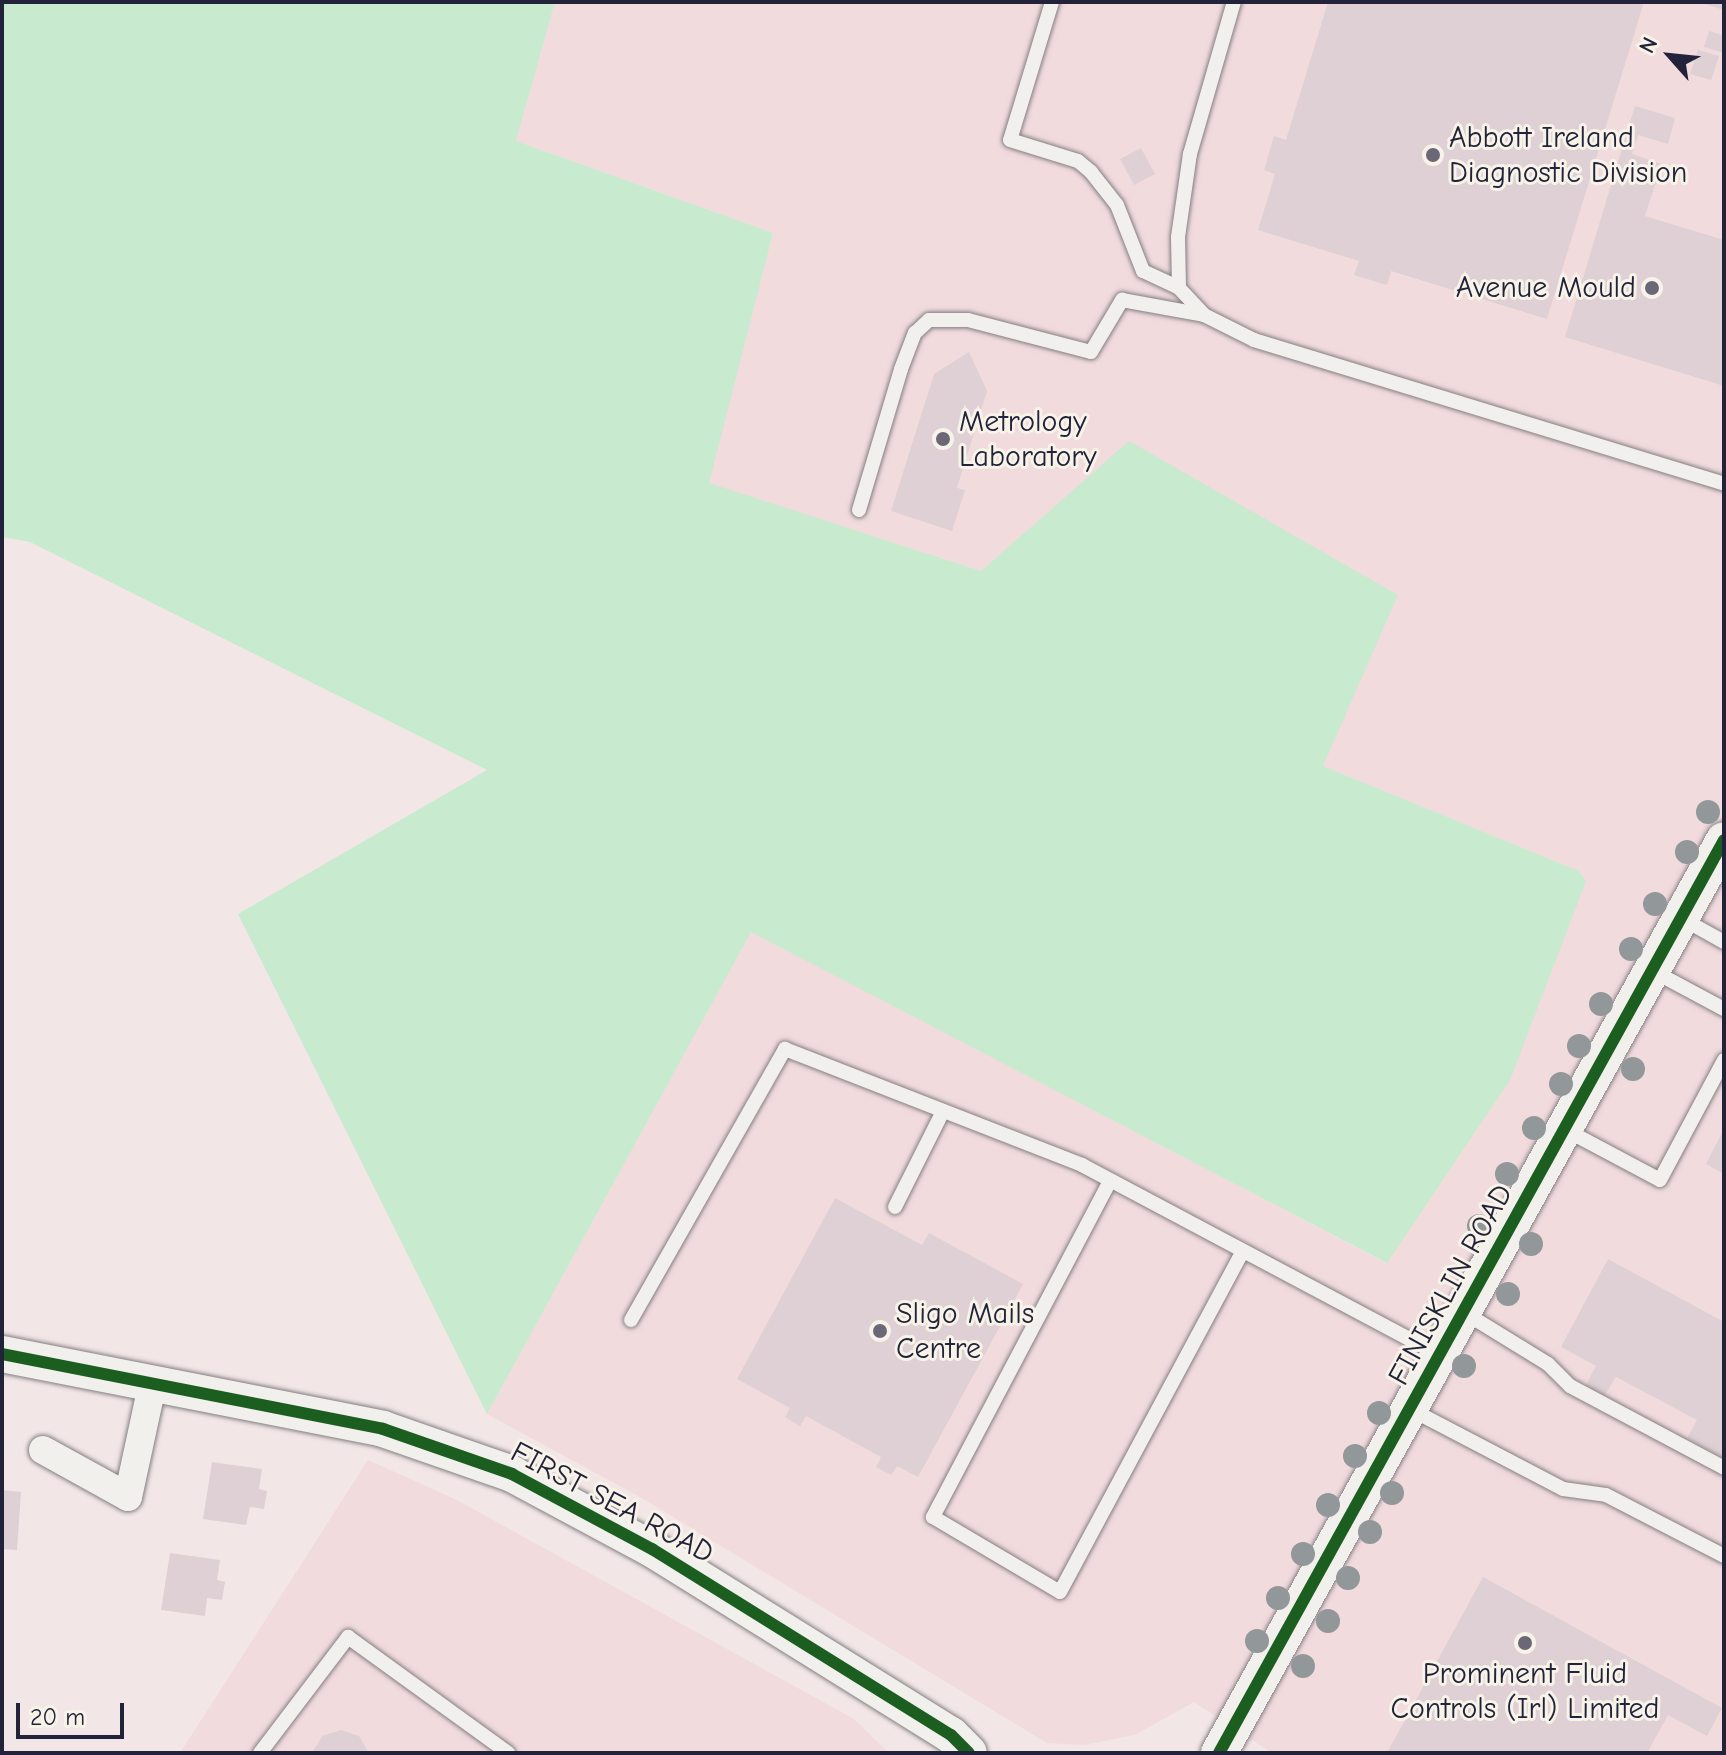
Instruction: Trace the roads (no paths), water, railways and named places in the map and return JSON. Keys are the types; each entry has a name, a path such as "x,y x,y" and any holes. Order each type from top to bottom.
{"street":[{"name":"FINISKLIN ROAD","path":"1219,1753 1442,1356 1724,840"},
{"name":"FIRST SEA ROAD","path":"2,1354 152,1386 383,1429 512,1474 652,1549 951,1735 969,1753"},
{"path":"43,1450 128,1497 152,1386"}],"lane":[{"path":"1052,2 1010,140 1085,167 1117,205 1143,271 1179,288 1204,315"},
{"path":"1179,288 1178,237 1190,154 1234,2"},
{"path":"859,510 901,369 915,333 929,320 968,320 1091,352 1122,300 1204,315 1254,340 1724,484"},
{"path":"1681,918 1724,942"},
{"path":"1653,971 1724,1009"},
{"path":"631,1320 785,1049 1082,1165 1242,1253 1442,1356"},
{"path":"1566,1130 1660,1180 1724,1060"},
{"path":"895,1207 943,1111"},
{"path":"1110,1181 933,1517 1060,1592 1242,1253"},
{"path":"1465,1313 1548,1364 1570,1386 1724,1468"},
{"path":"1412,1410 1563,1489 1606,1495 1724,1556"},
{"path":"260,1753 348,1637 508,1753"}],"place":[{"name":"Abbott Ireland Diagnostic Division","path":"1433,155"},
{"name":"Avenue Mould","path":"1652,288"},
{"name":"Metrology Laboratory","path":"943,439"},
{"name":"Sligo Mails Centre","path":"880,1331"},
{"name":"Prominent Fluid Controls (Irl) Limited","path":"1525,1643"}]}
